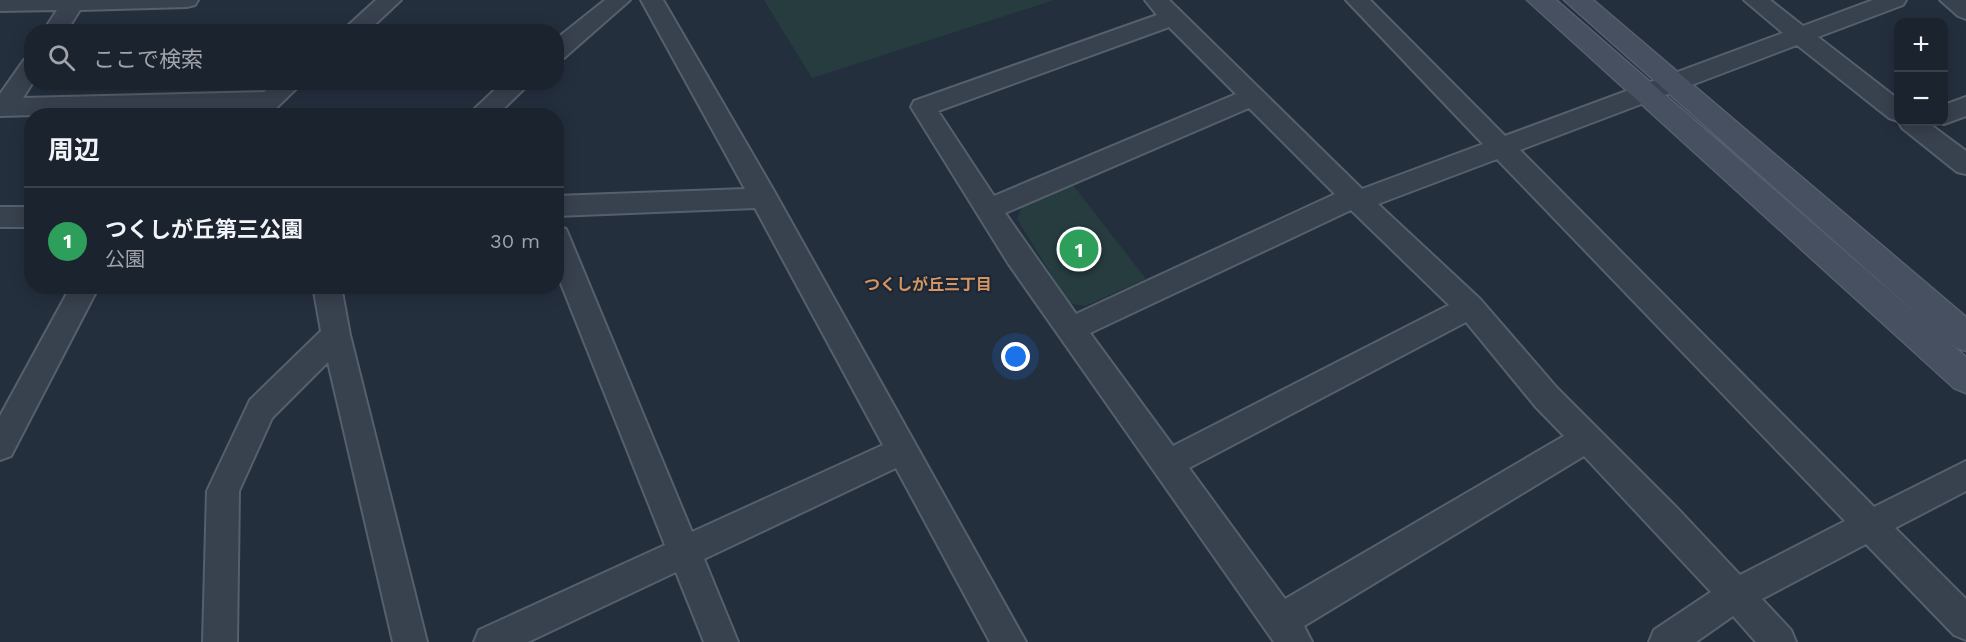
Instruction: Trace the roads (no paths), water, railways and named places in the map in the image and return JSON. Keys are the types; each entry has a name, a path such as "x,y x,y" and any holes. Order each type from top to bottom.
{"street":[{"path":"0,4 187,0"},
{"path":"362,24 390,0"},
{"path":"564,44 618,0"},
{"path":"652,0 765,198 901,450 1009,642"},
{"path":"1358,0 1966,623"},
{"path":"1540,0 1966,378"},
{"path":"1577,0 1966,337"},
{"path":"1755,0 1894,106"},
{"path":"1071,329 1356,199 1895,0"},
{"path":"1951,0 1966,11"},
{"path":"59,24 73,3"},
{"path":"1586,439 1288,631 1018,255 923,107 1165,9 1356,199 1470,307 1546,397 1667,519 1779,642"},
{"path":"2,106 24,77"},
{"path":"2,106 261,108 282,90"},
{"path":"488,108 510,90"},
{"path":"990,209 1254,96"},
{"path":"1948,113 1966,106"},
{"path":"1920,126 1966,165"},
{"path":"564,206 765,198"},
{"path":"0,217 24,217"},
{"path":"564,256 721,642"},
{"path":"0,446 81,294"},
{"path":"328,294 336,335 410,642"},
{"path":"1168,464 1470,307"},
{"path":"220,642 223,491 261,409 336,335"},
{"path":"491,642 901,450"},
{"path":"1666,642 1736,595 1966,475"}],"place":[{"name":"つくしが丘第三公園","path":"1079,249"}],"district":[{"name":"つくしが丘三丁目","path":"928,284"}]}
